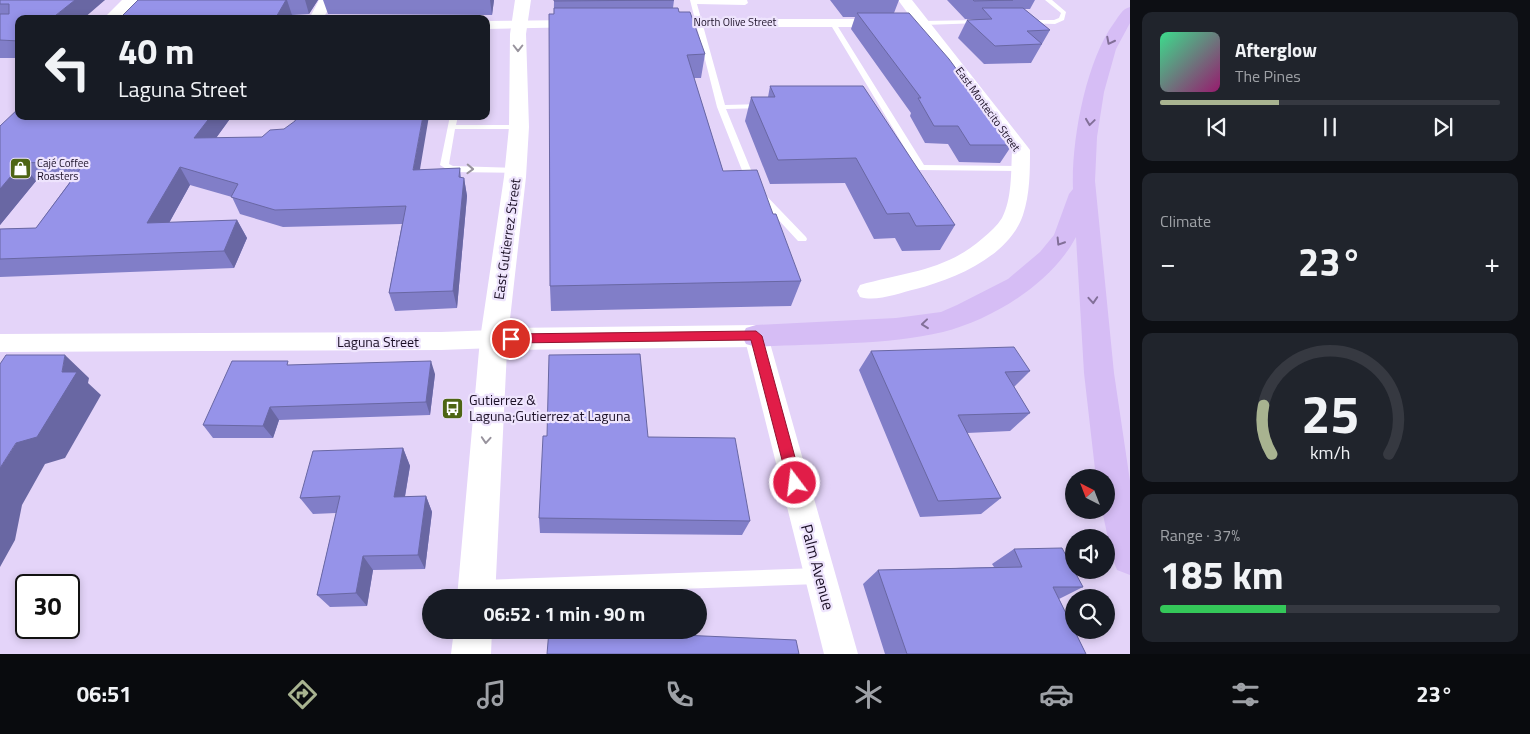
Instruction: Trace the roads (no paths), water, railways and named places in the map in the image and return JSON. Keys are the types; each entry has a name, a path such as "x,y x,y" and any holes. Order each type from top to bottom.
{"highway":[{"path":"1130,12 1120,23 1108,45 1094,97 1084,181 1099,373 1115,493 1130,556"},
{"path":"756,336 884,328 944,322 990,302 1019,285 1034,273 1059,246 1070,225 1084,181"}],"street":[{"path":"115,15 131,0"},
{"path":"318,15 326,0"},
{"name":"East Gutierrez Street","path":"477,589 494,339 516,171 519,127 520,25 523,0"},
{"name":"East Montecito Street","path":"868,290 911,283 936,276 968,261 988,246 1002,231 1012,215 1021,169 1021,150 924,22 905,0"},
{"name":"North Olive Street","path":"651,23 924,22"},
{"path":"490,25 594,24"},
{"name":"Laguna Street","path":"0,344 441,342 494,339 756,336"},
{"name":"Palm Avenue","path":"756,336 841,654"},
{"path":"471,654 472,639"}],"lane":[{"path":"744,0 745,2 693,1 721,106 754,188 802,239"},
{"path":"1013,22 1055,22 1062,19 1064,13 1054,2"},
{"path":"832,22 921,168 1021,169"},
{"path":"924,22 984,22"},
{"path":"721,106 769,106"},
{"path":"874,106 883,106"},
{"path":"453,120 444,165 451,169 516,171"},
{"path":"452,127 519,127"},
{"path":"558,589 820,576"}],"place":[{"name":"Cajé Coffee Roasters","path":"21,169"},
{"name":"Gutierrez & Laguna;Gutierrez at Laguna","path":"453,408"}]}
